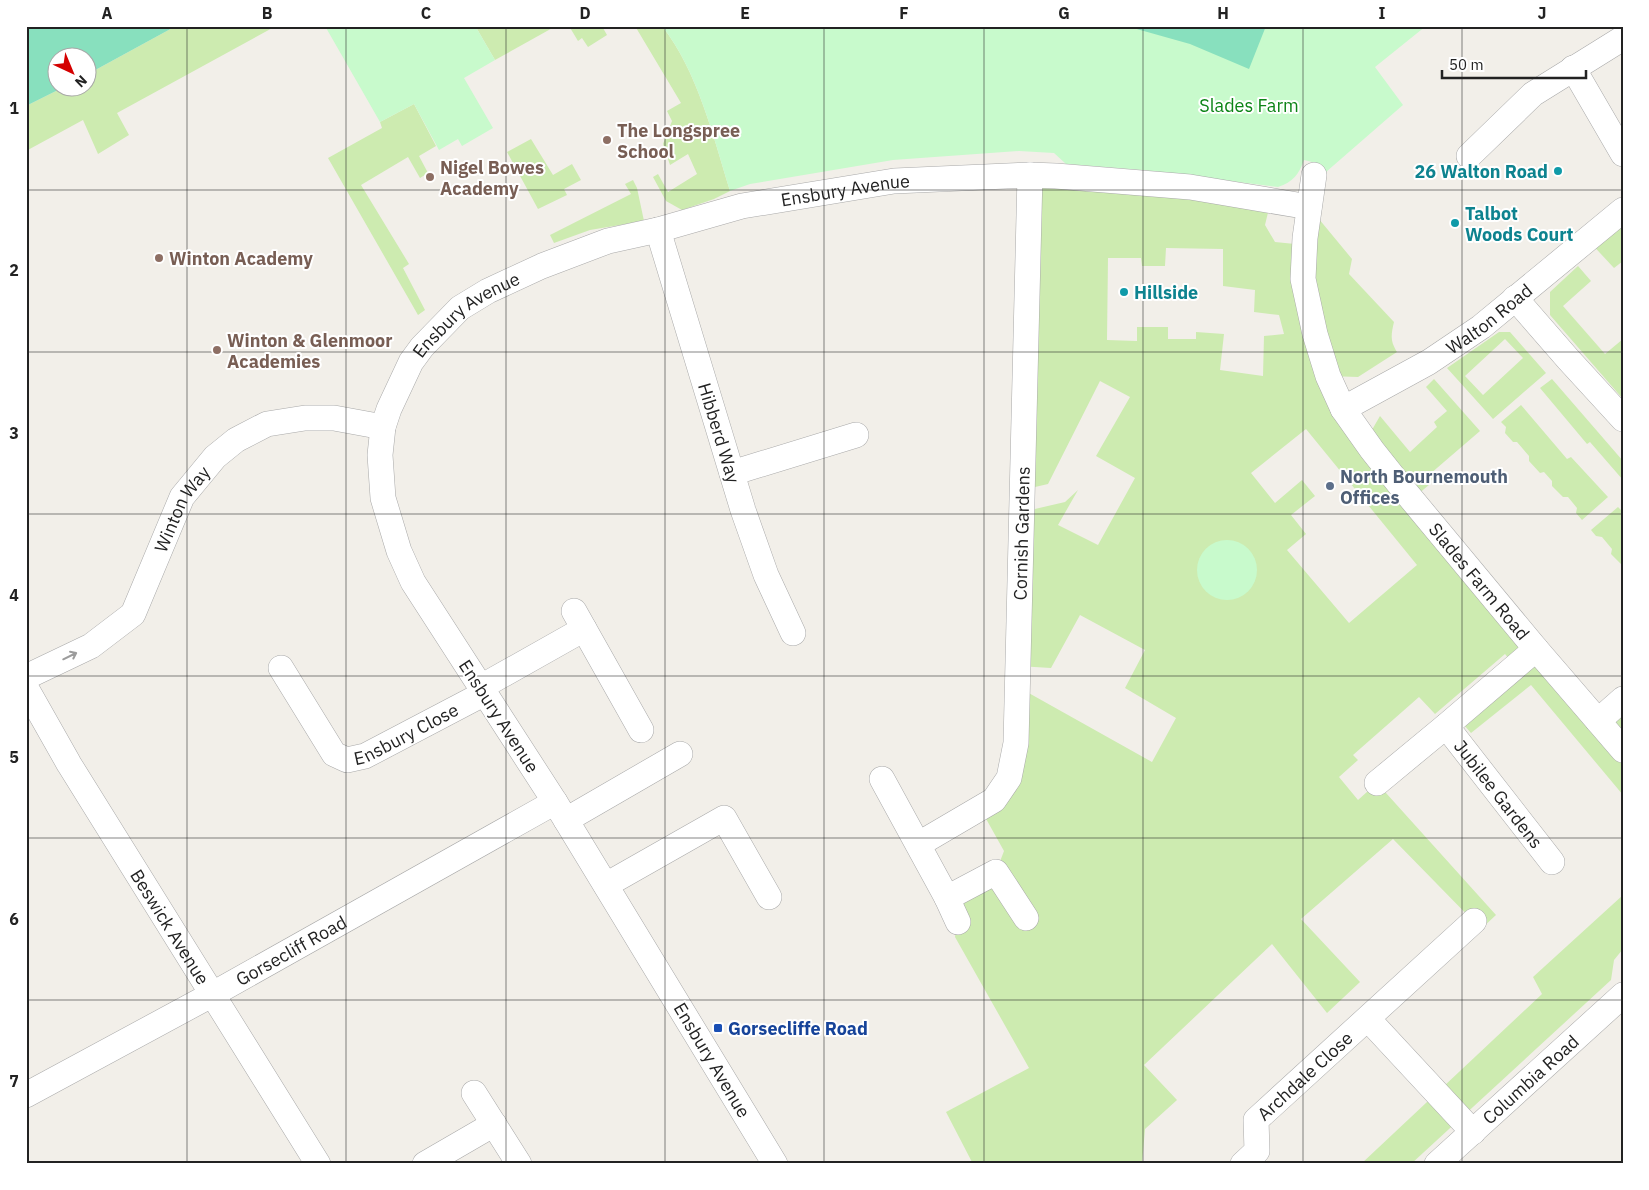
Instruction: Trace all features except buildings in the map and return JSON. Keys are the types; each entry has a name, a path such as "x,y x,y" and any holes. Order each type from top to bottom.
{"street":[{"path":"1469,156 1533,94 1623,38"},
{"path":"1573,68 1623,154"},
{"name":"Ensbury Avenue","path":"775,1164 561,811 413,582 399,551 383,498 380,455 383,427 411,362 422,347 460,308 488,291 542,266 608,241 658,230 742,206 894,181 1030,175 1190,187 1309,207"},
{"name":"Cornish Gardens","path":"919,844 994,800 1009,778 1016,743 1030,175"},
{"name":"Slades Farm Road","path":"1314,175 1309,207 1303,279 1315,334 1328,376 1343,409 1388,470 1536,649 1623,750"},
{"name":"Walton Road","path":"1343,409 1429,362 1481,327 1623,210"},
{"name":"Hibberd Way","path":"658,230 743,510 766,576 793,633"},
{"path":"1515,298 1623,419"},
{"name":"Winton Way","path":"26,677 91,646 133,614 182,497 214,457 236,440 262,426 304,418 334,418 383,427"},
{"path":"732,473 856,435"},
{"name":"Ensbury Close","path":"281,668 334,754 347,760 365,756 483,690 579,620 642,730"},
{"name":"Jubilee Gardens","path":"1378,783 1536,649"},
{"name":"Beswick Avenue","path":"26,688 69,764 318,1164"},
{"path":"1598,721 1623,699"},
{"name":"Jubilee Gardens","path":"1446,726 1552,862"},
{"name":"Gorsecliff Road","path":"26,1095 213,994 561,811 680,754"},
{"path":"882,779 919,844 958,922"},
{"path":"606,885 724,818 769,897"},
{"path":"947,898 996,872 1026,918"},
{"name":"Archdale Close","path":"1244,1164 1258,1151 1256,1120 1474,921"},
{"name":"Columbia Road","path":"1437,1164 1623,995"},
{"name":"Archdale Close","path":"1368,1019 1473,1132"},
{"path":"474,1093 519,1164"},
{"path":"425,1164 494,1124"}],"green space":[{"path":"26,26 176,26 98,69 98,48 48,48 48,95 26,106"},
{"path":"176,26 276,26 117,113 129,135 98,154 83,120 26,151 26,106 48,95 48,98 98,98 98,69"},
{"path":"325,26 481,26 477,29 495,60 464,78 493,128 462,146 458,139 439,150 414,104 380,122"},
{"path":"481,26 556,26 495,60 477,29"},
{"path":"569,26 605,26 603,28 607,35 588,47 582,38 578,41"},
{"path":"635,26 662,26 675,44 703,105 730,191 714,199 682,210 666,201 653,177 658,174 668,192 697,174 688,154 670,165 663,144 672,121 667,111 681,103"},
{"name":"Slades Farm","path":"662,26 1426,26 1375,67 1403,105 1326,172 1320,164 1304,160 1295,177 1288,183 1278,187 1143,170 1066,164 1054,153 1019,151 893,160 750,184 730,191 711,127 695,84 675,44"},
{"path":"1126,26 1266,26 1249,69 1190,44"},
{"path":"414,104 436,146 419,156 428,173 420,178 408,157 361,185 409,264 403,268 425,310 418,315 328,158 382,128 380,122"},
{"path":"531,139 553,175 572,164 581,180 564,189 567,195 538,209 507,152"},
{"path":"1030,175 1271,200 1265,225 1275,242 1305,245 1309,207 1352,259 1349,274 1394,322 1392,338 1397,352 1358,377 1328,376 1597,721 1623,711 1623,795 1531,685 1471,733 1457,717 1515,666 1505,654 1435,714 1419,697 1353,755 1358,760 1339,777 1358,800 1377,783 1496,915 1481,929 1393,839 1301,919 1360,982 1327,1013 1272,944 1144,1065 1177,1100 1145,1129 1142,1164 973,1164 946,1112 1029,1068 955,937 957,922 947,898 996,872 1004,851 980,808 994,800 1018,687 1152,762 1176,718 1125,688 1145,650 1080,615 1051,668 1018,666 1022,512 1065,502 1078,490 1058,525 1098,545 1135,478 1096,456 1130,397 1100,381 1048,484 1022,490","holes":["1166,248 1223,249 1223,286 1255,290 1254,312 1279,315 1284,334 1264,336 1263,376 1220,370 1224,334 1196,332 1196,339 1168,339 1168,327 1137,327 1137,341 1107,340 1108,258 1141,258 1142,266 1165,266","1306,429 1417,565 1349,623 1287,550 1306,534 1291,515 1315,496 1302,480 1275,503 1251,473"]},
{"path":"633,180 637,188 644,221 590,230 554,243 550,235 631,194 625,184"},
{"path":"1623,211 1623,261 1614,268 1587,239"},
{"path":"1578,266 1591,281 1563,306 1605,354 1623,339 1623,399 1550,315 1550,292"},
{"path":"1499,332 1510,332 1546,373 1493,419 1447,368","holes":["1505,339 1523,358 1483,395 1465,376"]},
{"path":"1434,379 1480,431 1430,474 1434,478 1417,495 1369,435 1380,416 1410,452 1437,427 1434,422 1447,411 1426,387"},
{"path":"1552,379 1623,461 1623,480 1590,442 1587,444 1540,388"},
{"path":"1521,405 1567,459 1571,457 1608,497 1582,520 1576,513 1577,508 1568,497 1563,497 1552,486 1552,481 1544,472 1540,473 1529,461 1529,456 1517,442 1513,442 1505,433 1506,427 1501,422"},
{"path":"1618,507 1623,512 1623,566 1611,554 1612,549 1602,537 1596,536 1591,530"},
{"path":"1221,540 1233,540 1244,545 1252,553 1257,564 1255,582 1244,595 1233,600 1221,600 1210,595 1202,587 1197,576 1197,564 1202,553 1210,545"},
{"path":"1623,895 1623,949 1614,960 1611,980 1411,1164 1361,1164 1542,994 1533,977"}],"place":[{"name":"The Longspree School","path":"607,140"},
{"name":"26 Walton Road","path":"1558,171"},
{"name":"Nigel Bowes Academy","path":"430,177"},
{"name":"Talbot Woods Court","path":"1455,223"},
{"name":"Winton Academy","path":"159,258"},
{"name":"Hillside","path":"1124,292"},
{"name":"Winton & Glenmoor Academies","path":"217,350"},
{"name":"North Bournemouth Offices","path":"1330,486"},
{"name":"Gorsecliffe Road","path":"718,1028"}]}
